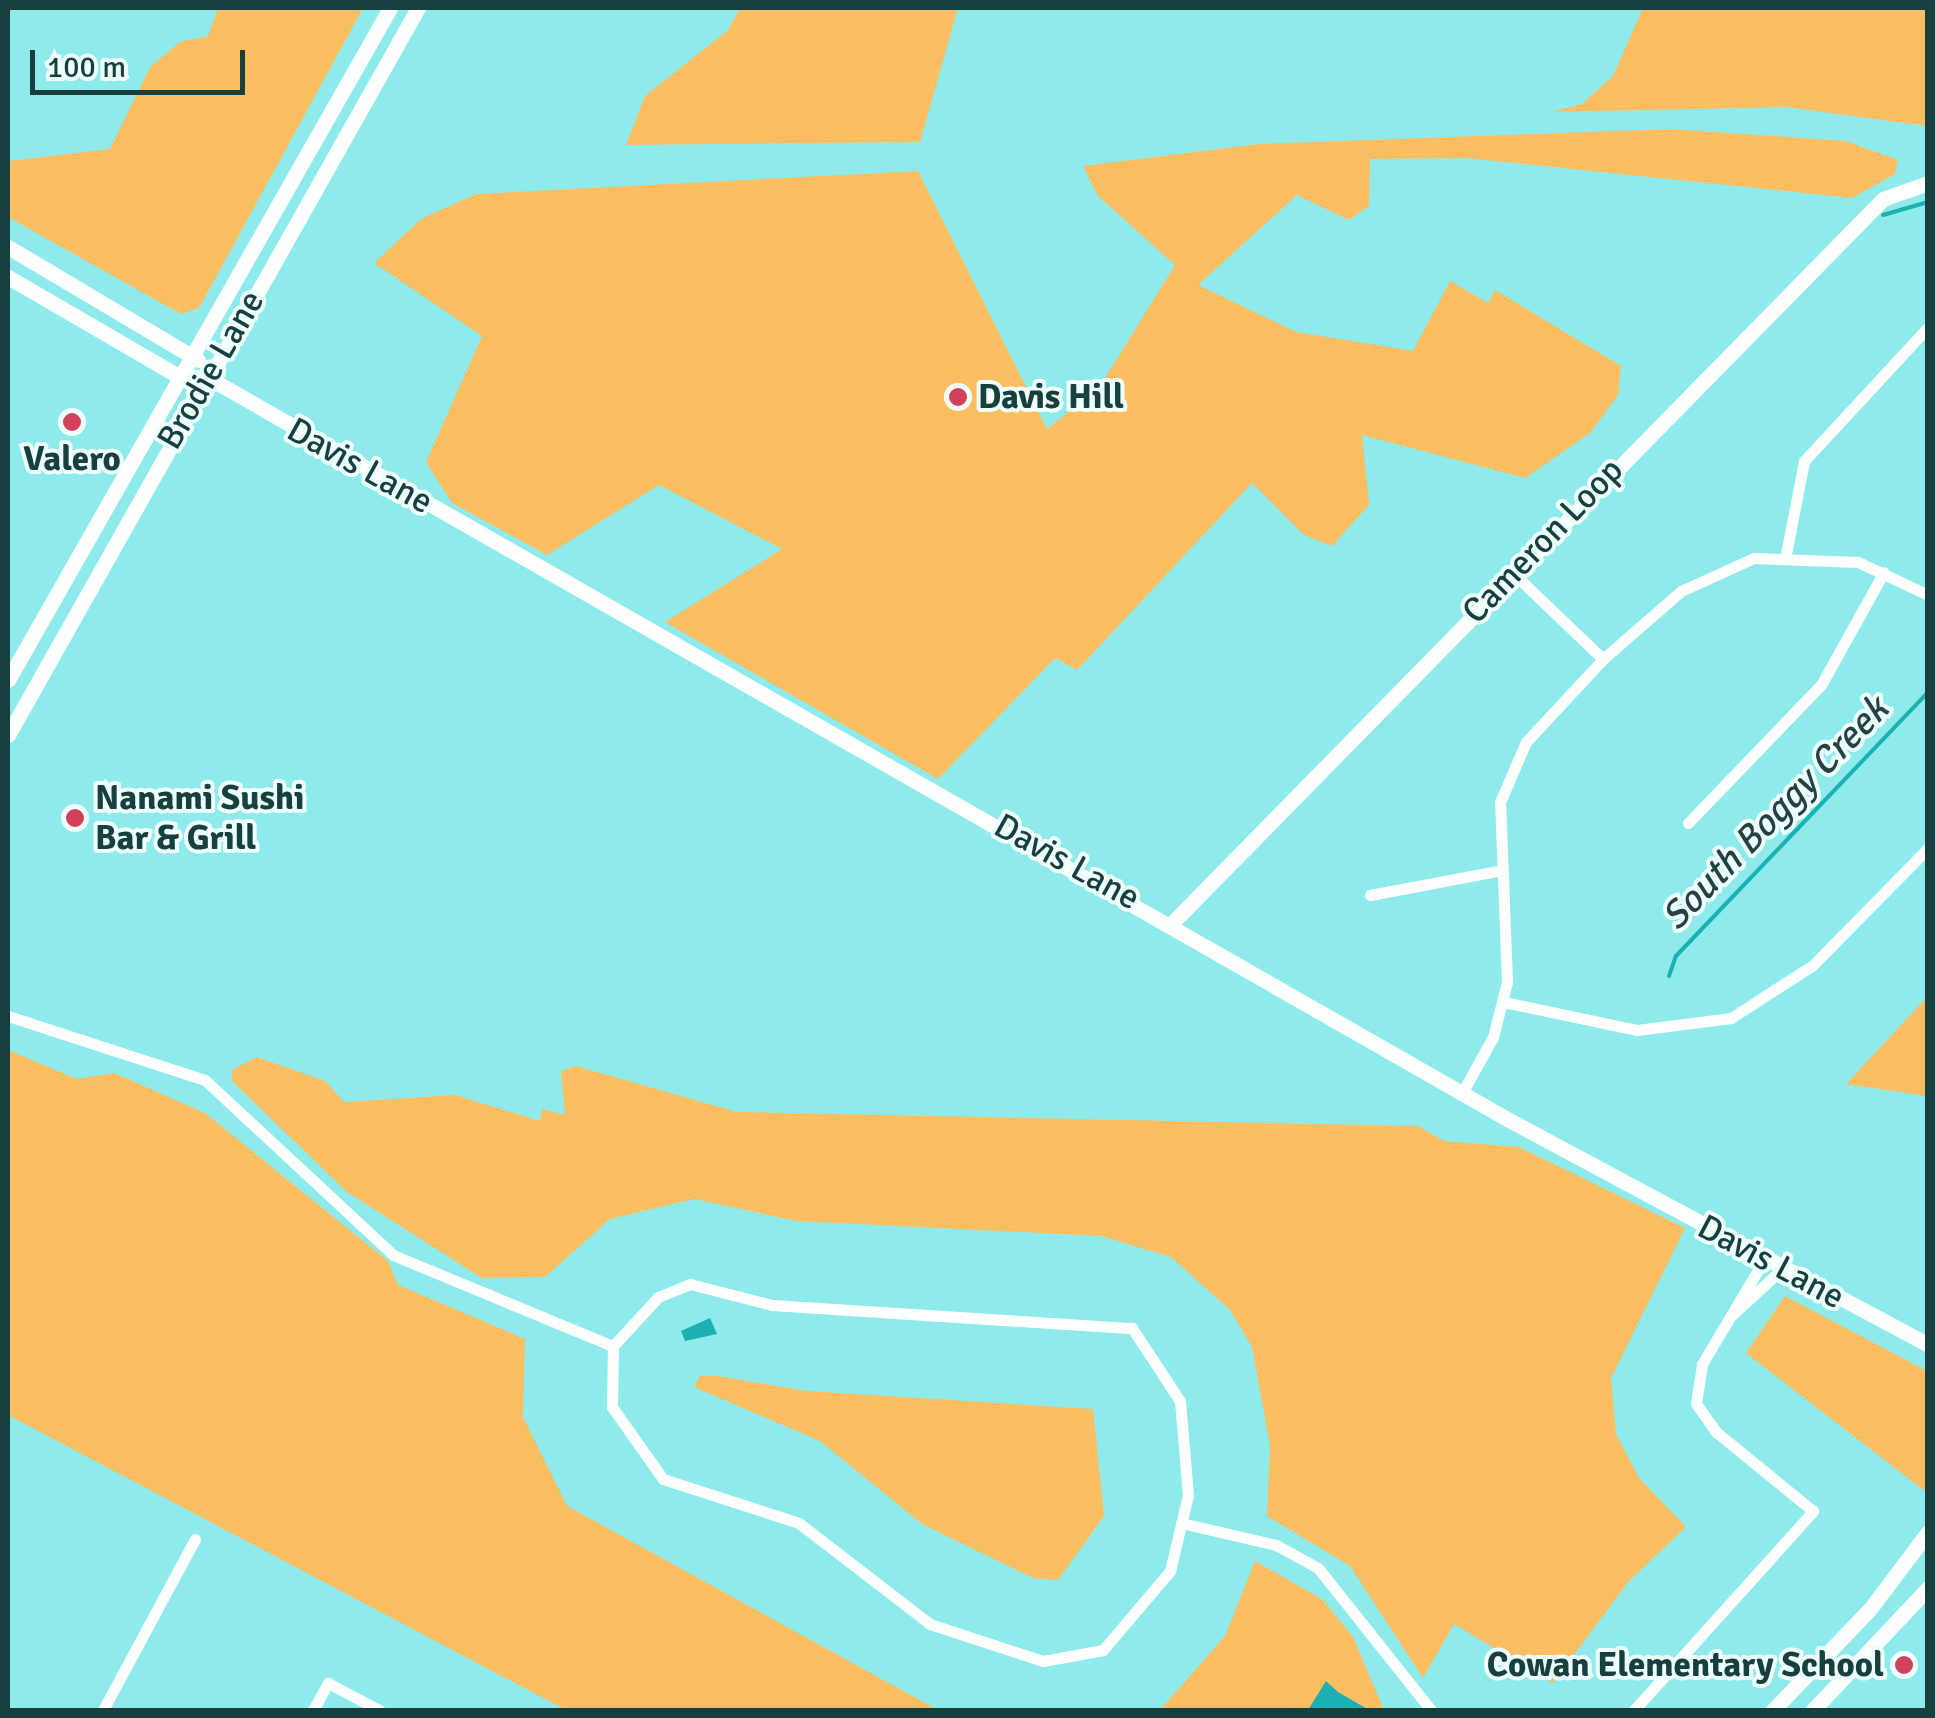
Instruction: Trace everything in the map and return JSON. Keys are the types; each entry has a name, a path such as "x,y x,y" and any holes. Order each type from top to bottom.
{"street":[{"name":"Brodie Lane","path":"8,680 390,8"},
{"name":"Brodie Lane","path":"8,734 418,8"},
{"name":"Cameron Loop","path":"1173,922 1883,199 1928,184"},
{"path":"8,251 194,354 207,377"},
{"path":"8,276 180,377"},
{"path":"1786,554 1804,461 1928,327"},
{"name":"Davis Lane","path":"180,377 207,377 1173,922 1462,1093 1782,1270 1928,1345"},
{"path":"1462,1093 1504,1002 1508,936 1498,871 1511,772 1526,742 1604,659 1702,578 1786,554 1884,572 1928,595"},
{"path":"1513,572 1604,659"},
{"path":"1688,822 1821,685 1884,572"},
{"path":"1504,1002 1637,1030 1731,1018 1813,965 1928,848"},
{"path":"1370,895 1498,871"},
{"path":"8,1016 206,1080 393,1255 614,1346"},
{"path":"1634,1710 1814,1512 1699,1410 1698,1379 1764,1260"},
{"path":"1730,1316 1782,1270"},
{"path":"690,1284 772,1305 1132,1328 1180,1401 1181,1523 1170,1570 1103,1650 1043,1662 930,1624 799,1522 663,1479 612,1407 614,1346 658,1297 690,1284"},
{"path":"1181,1523 1276,1545 1318,1568 1431,1710"},
{"path":"1772,1710 1928,1532"},
{"path":"102,1710 195,1539"},
{"path":"1813,1710 1925,1598"},
{"path":"312,1710 328,1683 378,1710"},
{"path":"1789,1693 1830,1694"}],"shaded area":[{"path":"218,8 363,8 199,308 181,314 8,217 8,161 110,149 150,67 180,42 208,36"},
{"path":"740,8 958,8 920,142 626,145 645,96 728,30"},
{"path":"1643,8 1927,8 1927,126 1786,107 1551,112 1582,104 1613,76"},
{"path":"1671,129 1846,141 1898,160 1895,174 1852,198 1466,158 1370,159 1369,206 1349,220 1297,195 1198,285 1296,332 1413,351 1450,281 1488,303 1495,290 1621,366 1618,395 1590,433 1525,478 1362,435 1369,505 1332,546 1304,535 1252,483 1077,670 1055,658 938,779 665,622 782,549 659,485 547,555 452,503 426,462 482,336 374,263 421,219 476,194 918,171 1047,429 1100,386 1175,265 1097,195 1083,166 1258,144"},
{"path":"1927,997 1927,1096 1846,1084"},
{"path":"8,1050 77,1079 114,1073 205,1113 388,1261 398,1285 525,1339 523,1417 567,1506 938,1710 566,1710 8,1415"},
{"path":"257,1057 325,1081 344,1102 455,1095 540,1121 542,1109 565,1115 561,1071 576,1066 737,1112 1418,1126 1444,1141 1519,1147 1685,1228 1611,1378 1616,1434 1639,1478 1686,1527 1628,1582 1553,1683 1454,1624 1423,1678 1350,1566 1267,1516 1270,1446 1252,1347 1230,1310 1171,1257 1101,1236 796,1221 694,1199 610,1219 545,1277 482,1278 347,1192 232,1081 232,1070"},
{"path":"1785,1296 1927,1371 1926,1492 1746,1353"},
{"path":"700,1376 807,1391 1093,1409 1104,1516 1058,1580 1033,1578 922,1524 820,1441 694,1387"},
{"path":"1255,1561 1323,1600 1353,1637 1384,1710 1160,1710 1225,1636"}],"water":[{"path":"710,1318 717,1334 685,1341 681,1331"},
{"path":"1326,1681 1338,1692 1369,1710 1308,1710"}],"waterway":[{"path":"1883,215 1928,202"},
{"name":"South Boggy Creek","path":"1669,976 1676,956 1928,692"}],"place":[{"name":"Davis Hill","path":"958,397"},
{"name":"Valero","path":"72,422"},
{"name":"Nanami Sushi Bar & Grill","path":"75,818"},
{"name":"Cowan Elementary School","path":"1904,1665"}]}
